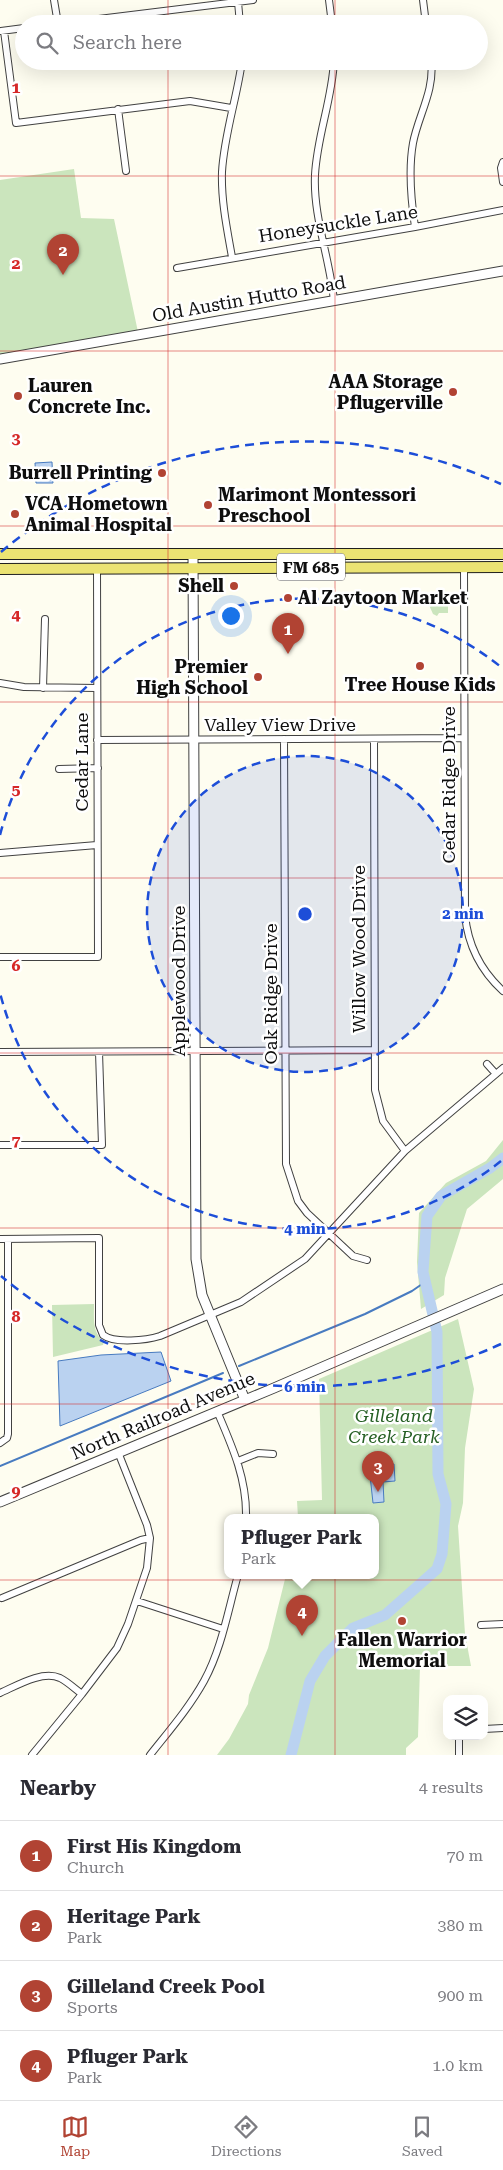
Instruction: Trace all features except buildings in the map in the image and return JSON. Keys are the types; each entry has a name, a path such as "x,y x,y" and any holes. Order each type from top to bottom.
{"main road":[{"name":"FM 685","path":"0,554 503,554"},
{"name":"FM 685","path":"0,569 194,566 503,567"}],"street":[{"path":"54,0 56,15"},
{"path":"132,15 253,0"},
{"path":"330,0 331,15"},
{"path":"423,0 425,15"},
{"path":"238,2 239,15"},
{"path":"15,29 2,31 16,123 190,101 231,108"},
{"path":"232,257 224,207 222,172 231,108 240,70"},
{"path":"334,70 333,81 318,146 315,176 316,196 334,300"},
{"path":"415,227 411,202 411,164 414,142 430,85 431,70"},
{"path":"118,109 126,171"},
{"path":"503,162 503,182"},
{"name":"Honeysuckle Lane","path":"178,268 503,210"},
{"name":"Old Austin Hutto Road","path":"0,359 503,271"},
{"name":"Applewood Drive","path":"193,554 196,1259 202,1295 245,1400"},
{"name":"Cedar Lane","path":"0,956 98,956 97,567"},
{"name":"Cedar Ridge Drive","path":"464,567 466,928 477,960 491,980 503,991"},
{"path":"44,688 45,619"},
{"path":"0,683 44,688 97,688"},
{"name":"Valley View Drive","path":"97,740 464,738"},
{"name":"Willow Wood Drive","path":"374,739 375,1050 377,1103 383,1121 405,1151"},
{"name":"Oak Ridge Drive","path":"284,740 287,1050 286,1164 298,1201 307,1213 353,1256 367,1260"},
{"path":"59,769 98,768"},
{"path":"0,853 97,845"},
{"path":"0,1052 375,1050"},
{"path":"0,1145 102,1145 99,1052"},
{"path":"487,1064 496,1074"},
{"path":"0,1239 99,1238 100,1325 103,1335 112,1340 147,1339 160,1336 241,1302 285,1274 305,1258 329,1234 405,1151 503,1068"},
{"path":"2,1442 8,1434 8,1238"},
{"name":"North Railroad Avenue","path":"0,1502 245,1400 503,1289"},
{"path":"217,1411 238,1461 246,1499 246,1514"},
{"path":"32,1755 117,1648 147,1568 150,1538 142,1511 118,1452"},
{"path":"238,1461 258,1453 273,1454"},
{"path":"2,1598 141,1540 150,1538"},
{"path":"150,1755 184,1712 202,1684 214,1658 237,1579"},
{"path":"136,1601 223,1629"},
{"path":"481,1625 503,1624"},
{"path":"0,1693 41,1677 54,1676 68,1683 82,1694"},
{"path":"488,1728 503,1728"},
{"path":"459,1740 459,1755"}],"green space":[{"path":"74,169 81,218 114,219 138,332 0,355 0,180"},
{"path":"438,594 448,594 448,613 439,613 437,616 433,614 429,605 430,598 436,598"},
{"path":"503,1140 503,1179 467,1209 445,1278 444,1295 421,1309 417,1262 419,1213 446,1183 486,1161"},
{"path":"94,1304 96,1330 104,1342 103,1345 53,1357 52,1305"},
{"name":"Gilleland Creek Park","path":"458,1319 474,1389 465,1448 463,1503 458,1526 465,1634 471,1666 420,1666 418,1737 406,1748 406,1755 217,1755 229,1739 248,1704 249,1695 268,1648 285,1579 379,1579 379,1514 298,1514 297,1501 322,1500 319,1379"}],"water":[{"path":"52,462 53,483 36,483 35,463"},
{"path":"161,1352 171,1381 60,1426 58,1361 101,1355"},
{"path":"394,1464 395,1481 383,1482 384,1502 373,1503 369,1466"}],"waterway":[{"path":"291,1755 310,1681 325,1656 353,1628 385,1615 437,1569 442,1554 446,1504 438,1474 437,1332 423,1272 427,1216 441,1196 490,1168 503,1158"},
{"path":"239,1366 365,1314 412,1291 425,1282"},
{"path":"0,1466 223,1373"}],"place":[{"name":"Heritage Park","path":"63,275"},
{"name":"AAA Storage Pflugerville","path":"453,392"},
{"name":"Lauren Concrete Inc.","path":"18,396"},
{"name":"Burrell Printing","path":"162,473"},
{"name":"Marimont Montessori Preschool","path":"208,505"},
{"name":"VCA Hometown Animal Hospital","path":"15,514"},
{"name":"Shell","path":"234,586"},
{"name":"Al Zaytoon Market","path":"288,598"},
{"name":"First His Kingdom","path":"288,654"},
{"name":"Tree House Kids","path":"420,666"},
{"name":"Premier High School","path":"258,677"},
{"name":"Gilleland Creek Pool","path":"378,1492"},
{"name":"Fallen Warrior Memorial","path":"402,1621"},
{"name":"Pfluger Park","path":"302,1636"}]}
